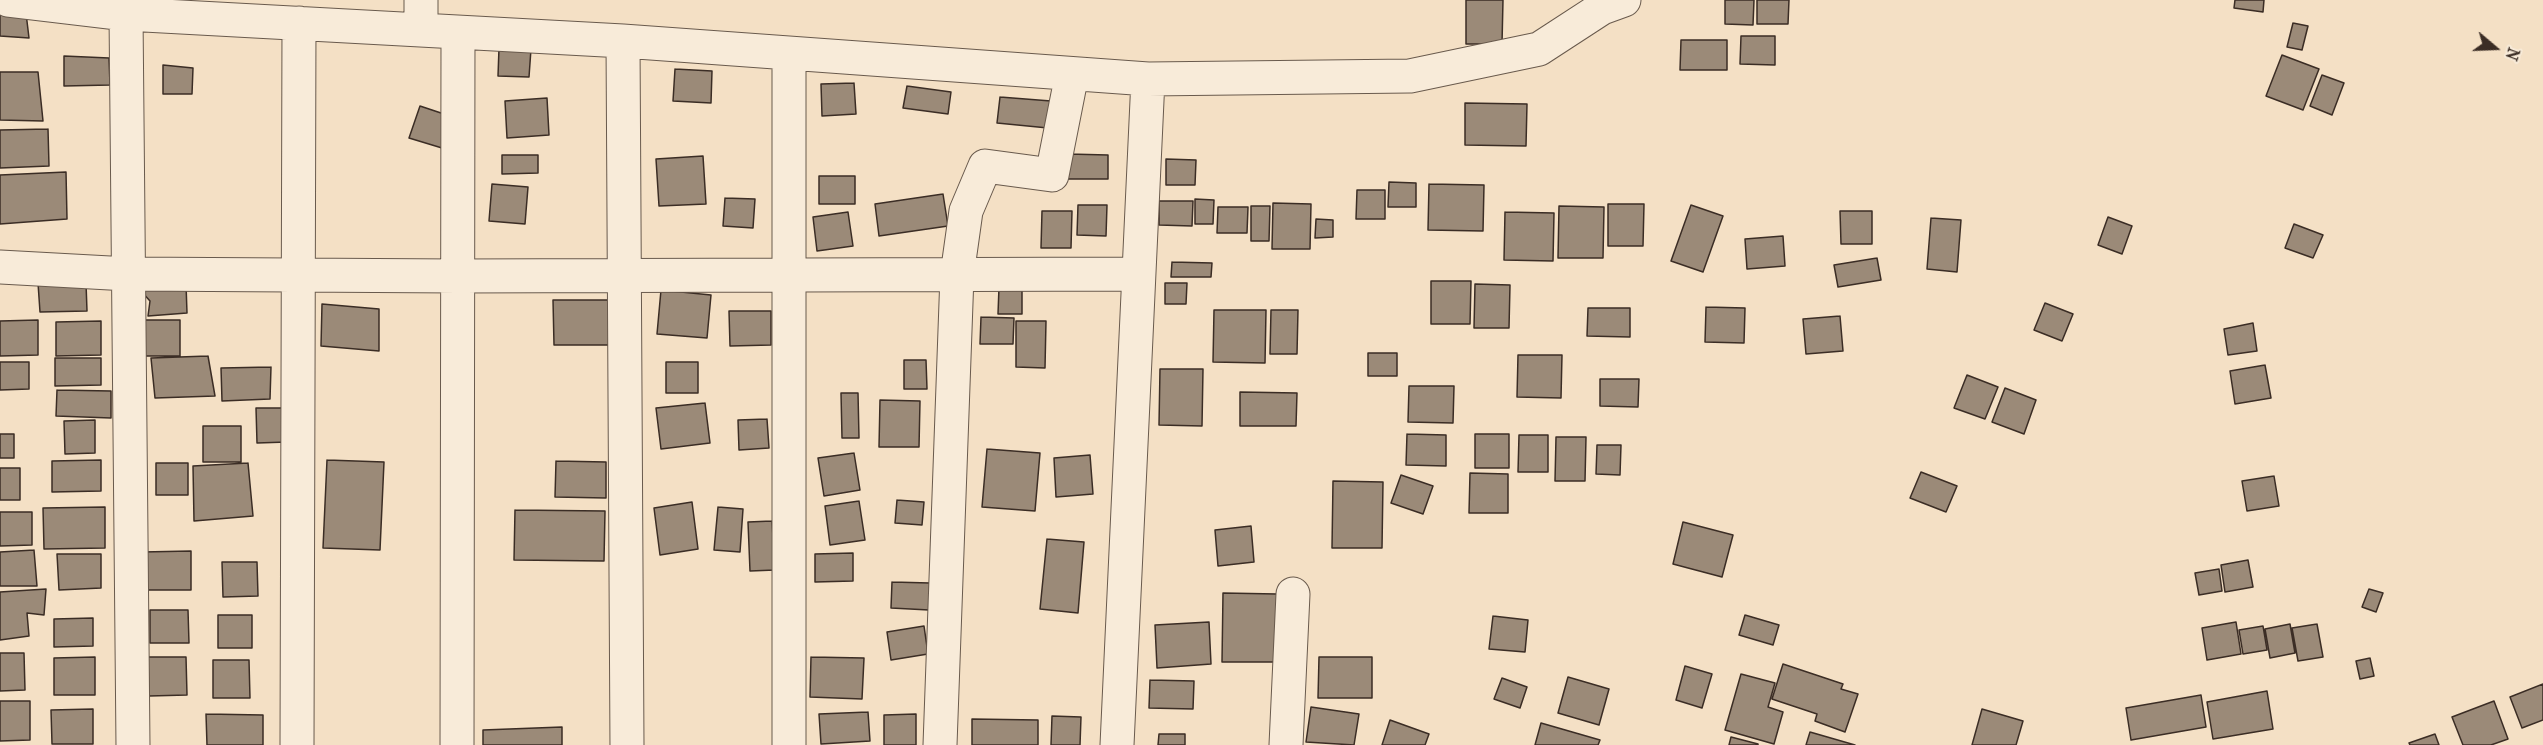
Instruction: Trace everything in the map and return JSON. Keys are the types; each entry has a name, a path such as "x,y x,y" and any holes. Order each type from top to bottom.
{"street":[{"path":"8,0 126,14 299,23 421,15 458,32 622,41 1148,79 1410,76 1539,49 1602,8 1624,0"},
{"path":"126,14 133,745"},
{"path":"297,745 299,23"},
{"path":"457,745 458,32"},
{"path":"622,41 627,745"},
{"path":"789,53 789,745"},
{"path":"940,745 957,275 966,211 985,166 1052,175 1072,74"},
{"path":"1117,745 1148,79"},
{"path":"0,267 128,274 789,276 1138,274"},
{"path":"1286,745 1293,594"}],"building":[{"path":"1466,0 1503,0 1502,44 1466,44"},
{"path":"1725,0 1754,0 1753,25 1725,24"},
{"path":"1757,0 1789,0 1788,24 1757,24"},
{"path":"2235,0 2264,0 2263,12 2234,8"},
{"path":"0,11 26,13 29,38 0,36"},
{"path":"2293,23 2308,26 2302,50 2287,47"},
{"path":"1741,36 1775,36 1775,65 1740,64"},
{"path":"1681,40 1727,40 1727,70 1680,70"},
{"path":"499,48 531,49 529,77 498,76"},
{"path":"2282,55 2319,69 2303,110 2266,96"},
{"path":"64,56 109,58 110,85 64,86"},
{"path":"163,65 193,68 192,94 163,94"},
{"path":"675,69 712,71 711,103 673,101"},
{"path":"0,72 38,72 43,121 0,120"},
{"path":"2322,75 2344,83 2332,115 2310,106"},
{"path":"854,83 856,114 822,116 821,84"},
{"path":"907,86 951,92 948,114 903,108"},
{"path":"1000,97 1051,101 1048,128 997,123"},
{"path":"547,98 549,135 507,138 505,101"},
{"path":"1465,103 1527,104 1526,146 1465,145"},
{"path":"420,106 453,117 442,148 409,138"},
{"path":"48,129 49,166 0,168 0,130"},
{"path":"1068,154 1108,155 1108,179 1067,179"},
{"path":"502,155 538,155 538,173 502,174"},
{"path":"703,156 706,204 659,206 656,159"},
{"path":"1166,159 1196,160 1195,185 1166,185"},
{"path":"66,172 67,219 0,224 0,175"},
{"path":"819,176 855,176 855,204 819,204"},
{"path":"1389,182 1416,183 1416,207 1388,207"},
{"path":"492,184 528,187 525,224 489,221"},
{"path":"1429,184 1484,185 1483,231 1428,230"},
{"path":"1357,190 1385,190 1385,219 1356,219"},
{"path":"943,194 948,226 879,236 875,204"},
{"path":"725,198 755,199 753,228 723,226"},
{"path":"1195,199 1214,200 1213,224 1195,224"},
{"path":"1159,201 1193,201 1192,226 1159,225"},
{"path":"1273,203 1311,204 1310,249 1272,249"},
{"path":"1608,204 1644,204 1643,246 1608,246"},
{"path":"1078,205 1107,205 1106,236 1077,235"},
{"path":"1691,205 1723,216 1703,272 1671,261"},
{"path":"1251,206 1270,206 1269,241 1251,241"},
{"path":"1559,206 1604,207 1603,258 1558,258"},
{"path":"1218,207 1248,207 1247,233 1217,233"},
{"path":"1042,211 1072,211 1071,248 1041,248"},
{"path":"1840,211 1872,211 1872,244 1841,244"},
{"path":"848,212 853,246 817,251 813,217"},
{"path":"1505,212 1554,213 1553,261 1504,260"},
{"path":"2108,217 2132,226 2122,254 2098,245"},
{"path":"1931,218 1961,220 1957,272 1927,269"},
{"path":"1316,219 1333,220 1333,237 1315,238"},
{"path":"2294,224 2323,235 2313,258 2285,248"},
{"path":"1783,236 1785,266 1747,269 1745,239"},
{"path":"1877,258 1881,280 1838,287 1834,265"},
{"path":"1172,262 1212,263 1211,277 1171,277"},
{"path":"1431,281 1471,281 1470,324 1431,324"},
{"path":"38,283 86,283 87,311 40,312"},
{"path":"1165,283 1187,283 1186,304 1165,304"},
{"path":"186,284 187,313 148,316 150,301 141,291"},
{"path":"1475,284 1510,285 1509,328 1474,328"},
{"path":"999,287 1022,288 1022,314 998,314"},
{"path":"661,290 711,295 707,338 657,334"},
{"path":"553,300 610,300 610,345 554,345"},
{"path":"2045,303 2073,314 2062,341 2034,330"},
{"path":"322,304 379,309 379,351 321,346"},
{"path":"1706,307 1745,308 1744,343 1705,342"},
{"path":"1588,308 1630,308 1630,337 1587,336"},
{"path":"1214,310 1266,310 1265,363 1213,362"},
{"path":"1271,310 1298,310 1297,354 1270,354"},
{"path":"729,311 771,311 771,345 730,346"},
{"path":"1840,316 1843,351 1806,354 1803,319"},
{"path":"981,317 1014,318 1013,344 980,344"},
{"path":"38,320 38,355 0,356 0,321"},
{"path":"143,320 180,320 180,356 144,356"},
{"path":"101,321 101,355 56,356 56,322"},
{"path":"1016,321 1046,321 1045,368 1016,367"},
{"path":"2253,323 2257,351 2228,355 2224,329"},
{"path":"1368,353 1397,353 1397,376 1368,376"},
{"path":"1518,355 1562,355 1561,398 1517,397"},
{"path":"208,356 215,396 155,398 151,358"},
{"path":"55,358 101,358 101,385 55,386"},
{"path":"904,360 926,360 927,389 904,389"},
{"path":"0,362 29,362 29,389 0,390"},
{"path":"666,362 698,362 698,393 666,393"},
{"path":"2265,365 2271,398 2235,404 2230,371"},
{"path":"271,367 270,399 222,401 221,368"},
{"path":"1160,369 1203,369 1202,426 1159,425"},
{"path":"1967,375 1998,387 1985,419 1954,408"},
{"path":"1600,379 1639,379 1638,407 1600,406"},
{"path":"1409,386 1454,386 1453,423 1408,422"},
{"path":"2005,388 2036,400 2024,434 1992,422"},
{"path":"57,390 111,391 111,418 56,416"},
{"path":"1240,392 1297,393 1296,426 1240,426"},
{"path":"841,393 858,393 859,438 842,438"},
{"path":"880,400 920,401 919,447 879,447"},
{"path":"705,403 710,443 661,449 656,408"},
{"path":"256,408 286,408 287,442 257,443"},
{"path":"767,419 769,448 739,450 738,420"},
{"path":"95,420 95,453 65,454 64,421"},
{"path":"203,426 241,426 241,462 203,462"},
{"path":"0,434 14,434 14,458 0,458"},
{"path":"1407,434 1446,435 1446,466 1406,465"},
{"path":"1475,434 1509,434 1509,468 1475,468"},
{"path":"1519,435 1548,435 1548,472 1518,472"},
{"path":"1556,437 1586,437 1585,481 1555,481"},
{"path":"1597,445 1621,445 1620,475 1596,474"},
{"path":"987,449 1040,453 1035,511 982,507"},
{"path":"854,453 860,490 824,496 818,458"},
{"path":"1090,455 1093,494 1056,497 1054,458"},
{"path":"101,460 101,491 52,492 52,461"},
{"path":"327,460 384,462 380,550 323,548"},
{"path":"556,461 606,462 606,498 555,497"},
{"path":"156,463 188,463 188,495 156,495"},
{"path":"248,463 253,516 194,521 193,466"},
{"path":"0,468 20,468 20,500 0,500"},
{"path":"1921,472 1957,486 1946,512 1910,498"},
{"path":"1470,473 1508,474 1508,513 1469,513"},
{"path":"1401,475 1433,486 1423,514 1391,503"},
{"path":"2274,476 2279,506 2247,511 2242,481"},
{"path":"1333,481 1383,482 1382,548 1332,548"},
{"path":"897,500 924,502 922,525 895,523"},
{"path":"859,501 865,540 830,545 825,506"},
{"path":"692,502 698,549 660,555 654,508"},
{"path":"105,507 105,548 44,549 43,508"},
{"path":"718,507 743,509 740,552 714,550"},
{"path":"515,510 605,511 604,561 514,560"},
{"path":"0,512 32,512 32,545 0,546"},
{"path":"772,521 775,570 750,571 748,522"},
{"path":"1683,522 1733,535 1722,577 1673,564"},
{"path":"1251,526 1254,562 1218,566 1215,530"},
{"path":"1047,539 1084,542 1078,613 1040,609"},
{"path":"34,550 37,586 0,586 0,552"},
{"path":"191,551 191,590 143,590 142,552"},
{"path":"853,553 853,581 815,582 815,554"},
{"path":"57,554 101,554 101,588 59,590"},
{"path":"2248,560 2253,587 2225,592 2221,565"},
{"path":"222,562 257,562 258,596 223,597"},
{"path":"2219,569 2222,591 2199,595 2195,573"},
{"path":"892,582 930,583 929,610 891,608"},
{"path":"46,589 44,615 27,613 29,636 0,640 0,592"},
{"path":"2369,589 2383,593 2376,612 2362,607"},
{"path":"1223,593 1277,594 1276,662 1222,662"},
{"path":"150,610 188,610 189,643 150,643"},
{"path":"218,615 252,615 252,648 218,648"},
{"path":"1745,615 1779,625 1773,645 1739,635"},
{"path":"1493,616 1528,620 1525,652 1489,649"},
{"path":"93,618 93,646 54,647 54,619"},
{"path":"1209,622 1211,664 1157,668 1155,625"},
{"path":"2236,622 2241,654 2207,660 2202,628"},
{"path":"2290,624 2295,653 2270,658 2265,629"},
{"path":"2317,624 2323,657 2298,661 2292,628"},
{"path":"924,626 928,654 891,660 887,632"},
{"path":"2263,626 2267,650 2243,654 2239,630"},
{"path":"0,653 24,653 25,690 0,691"},
{"path":"95,657 95,695 54,695 54,658"},
{"path":"148,657 186,657 187,695 149,696"},
{"path":"811,657 864,658 862,699 810,697"},
{"path":"1319,657 1372,657 1372,698 1318,698"},
{"path":"2370,658 2374,676 2360,679 2356,661"},
{"path":"213,660 249,660 250,698 213,698"},
{"path":"1783,664 1843,684 1841,689 1858,694 1845,732 1815,721 1817,714 1772,699"},
{"path":"1685,666 1712,674 1702,708 1676,700"},
{"path":"1741,674 1775,683 1768,707 1783,712 1774,744 1725,730"},
{"path":"1568,677 1609,689 1599,725 1558,713"},
{"path":"1502,678 1527,687 1520,708 1494,699"},
{"path":"1150,680 1194,681 1193,709 1149,708"},
{"path":"2543,684 2543,720 2522,728 2510,697"},
{"path":"2267,691 2273,729 2213,739 2207,702"},
{"path":"2201,695 2206,727 2131,740 2126,708"},
{"path":"0,701 30,701 30,740 0,741"},
{"path":"2494,701 2508,739 2491,745 2463,745 2452,717"},
{"path":"1311,707 1359,714 1354,745 1306,742"},
{"path":"93,709 93,744 52,744 51,710"},
{"path":"1982,709 2023,721 2016,745 1972,745"},
{"path":"868,712 870,741 821,744 819,714"},
{"path":"206,714 263,715 263,745 207,745"},
{"path":"916,714 916,745 884,745 884,715"},
{"path":"1052,716 1081,717 1080,745 1051,745"},
{"path":"972,719 1038,720 1038,745 972,745"},
{"path":"1390,720 1429,734 1425,745 1382,745"},
{"path":"1541,723 1600,740 1598,745 1535,745"},
{"path":"562,727 562,745 483,745 483,730"},
{"path":"1810,732 1855,745 1806,745"},
{"path":"1159,734 1185,734 1185,745 1158,745"},
{"path":"2435,734 2439,745 2410,745 2409,743"},
{"path":"1731,737 1758,744 1758,745 1729,745"}]}
